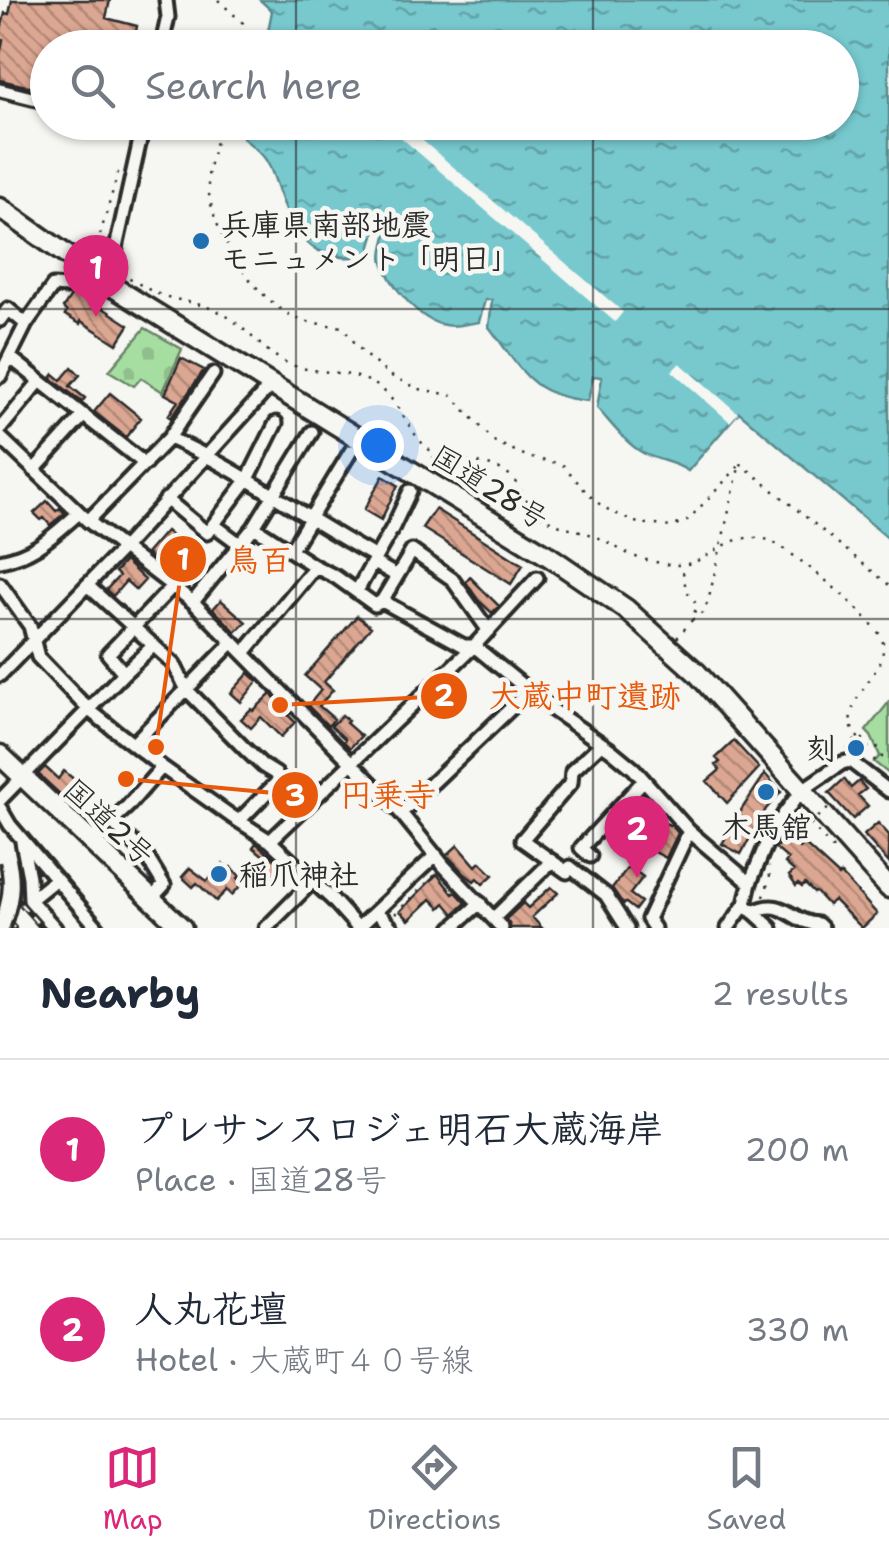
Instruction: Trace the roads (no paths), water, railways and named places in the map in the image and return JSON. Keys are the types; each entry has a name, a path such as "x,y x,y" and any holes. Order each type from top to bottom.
{"highway":[{"name":"国道28号","path":"0,208 107,273 272,385 550,556 626,609 697,673 889,888"},
{"name":"国道2号","path":"0,755 151,899 174,926"}],"main road":[{"path":"2,928 12,888 8,860"}],"street":[{"path":"165,30 166,0"},
{"path":"0,90 30,98"},
{"path":"107,273 134,175 137,140"},
{"path":"0,376 26,324 53,286 67,287"},
{"path":"0,320 8,309 26,324"},
{"path":"11,358 145,464"},
{"path":"0,561 20,557 84,517 145,464 169,438 213,374"},
{"path":"40,381 0,433 84,517 193,602 401,813 498,923 552,861"},
{"path":"0,674 272,385"},
{"path":"34,470 84,415"},
{"path":"166,499 207,533 248,479 276,423"},
{"path":"193,602 254,527 312,432"},
{"path":"169,438 248,479 397,576"},
{"path":"291,550 351,451"},
{"path":"356,591 410,490"},
{"path":"214,525 241,545"},
{"path":"254,527 376,605 412,551 452,579 489,630"},
{"path":"244,653 315,567"},
{"path":"270,841 474,646 537,578"},
{"path":"0,584 30,626 38,657 89,710 162,767 270,841 358,928 436,854"},
{"path":"87,585 174,664 187,690 307,806"},
{"path":"124,674 108,654 173,586"},
{"path":"382,601 464,646 474,646 634,769 689,831 750,883"},
{"path":"133,744 232,642"},
{"path":"0,800 153,646"},
{"path":"401,813 529,691"},
{"path":"601,744 572,771 570,783 522,840 567,872 570,866 606,896 629,928 645,918 651,924 689,831"},
{"path":"770,928 754,906 750,883 767,842 801,791 850,761 889,791"},
{"path":"90,841 162,767"},
{"path":"239,822 280,779"},
{"path":"590,856 581,848 644,780"},
{"path":"0,808 98,928"},
{"path":"112,821 145,854 164,885 151,899"},
{"path":"22,837 30,900 55,928"},
{"path":"30,900 56,878"},
{"path":"266,928 313,881"},
{"path":"452,928 480,903"},
{"path":"728,928 754,906 782,907 804,924 818,924 822,928"},
{"path":"376,910 389,925"}],"water":[{"path":"260,0 889,0 889,539 739,412 688,471 643,453 597,408 602,377 593,376 588,401 552,393 528,377 489,327 492,300 485,300 479,322 460,325 431,321 414,308 391,280 383,262 387,232 376,229 368,256 335,256 312,246 295,227 266,160 245,140 859,140 859,30 268,30 272,11"}],"railway":[{"path":"0,880 42,928"},
{"path":"0,912 14,928"}],"place":[{"name":"兵庫県南部地震 モニュメント「明日」","path":"201,241"},
{"name":"プレサンスロジェ明石大蔵海岸","path":"96,317"},
{"name":"大蔵中町遺跡","path":"280,705"},
{"name":"鳥百","path":"156,747"},
{"name":"刻","path":"856,748"},
{"name":"円乗寺","path":"126,779"},
{"name":"木馬舘","path":"766,792"},
{"name":"稲爪神社","path":"219,874"},
{"name":"人丸花壇","path":"637,878"}]}
